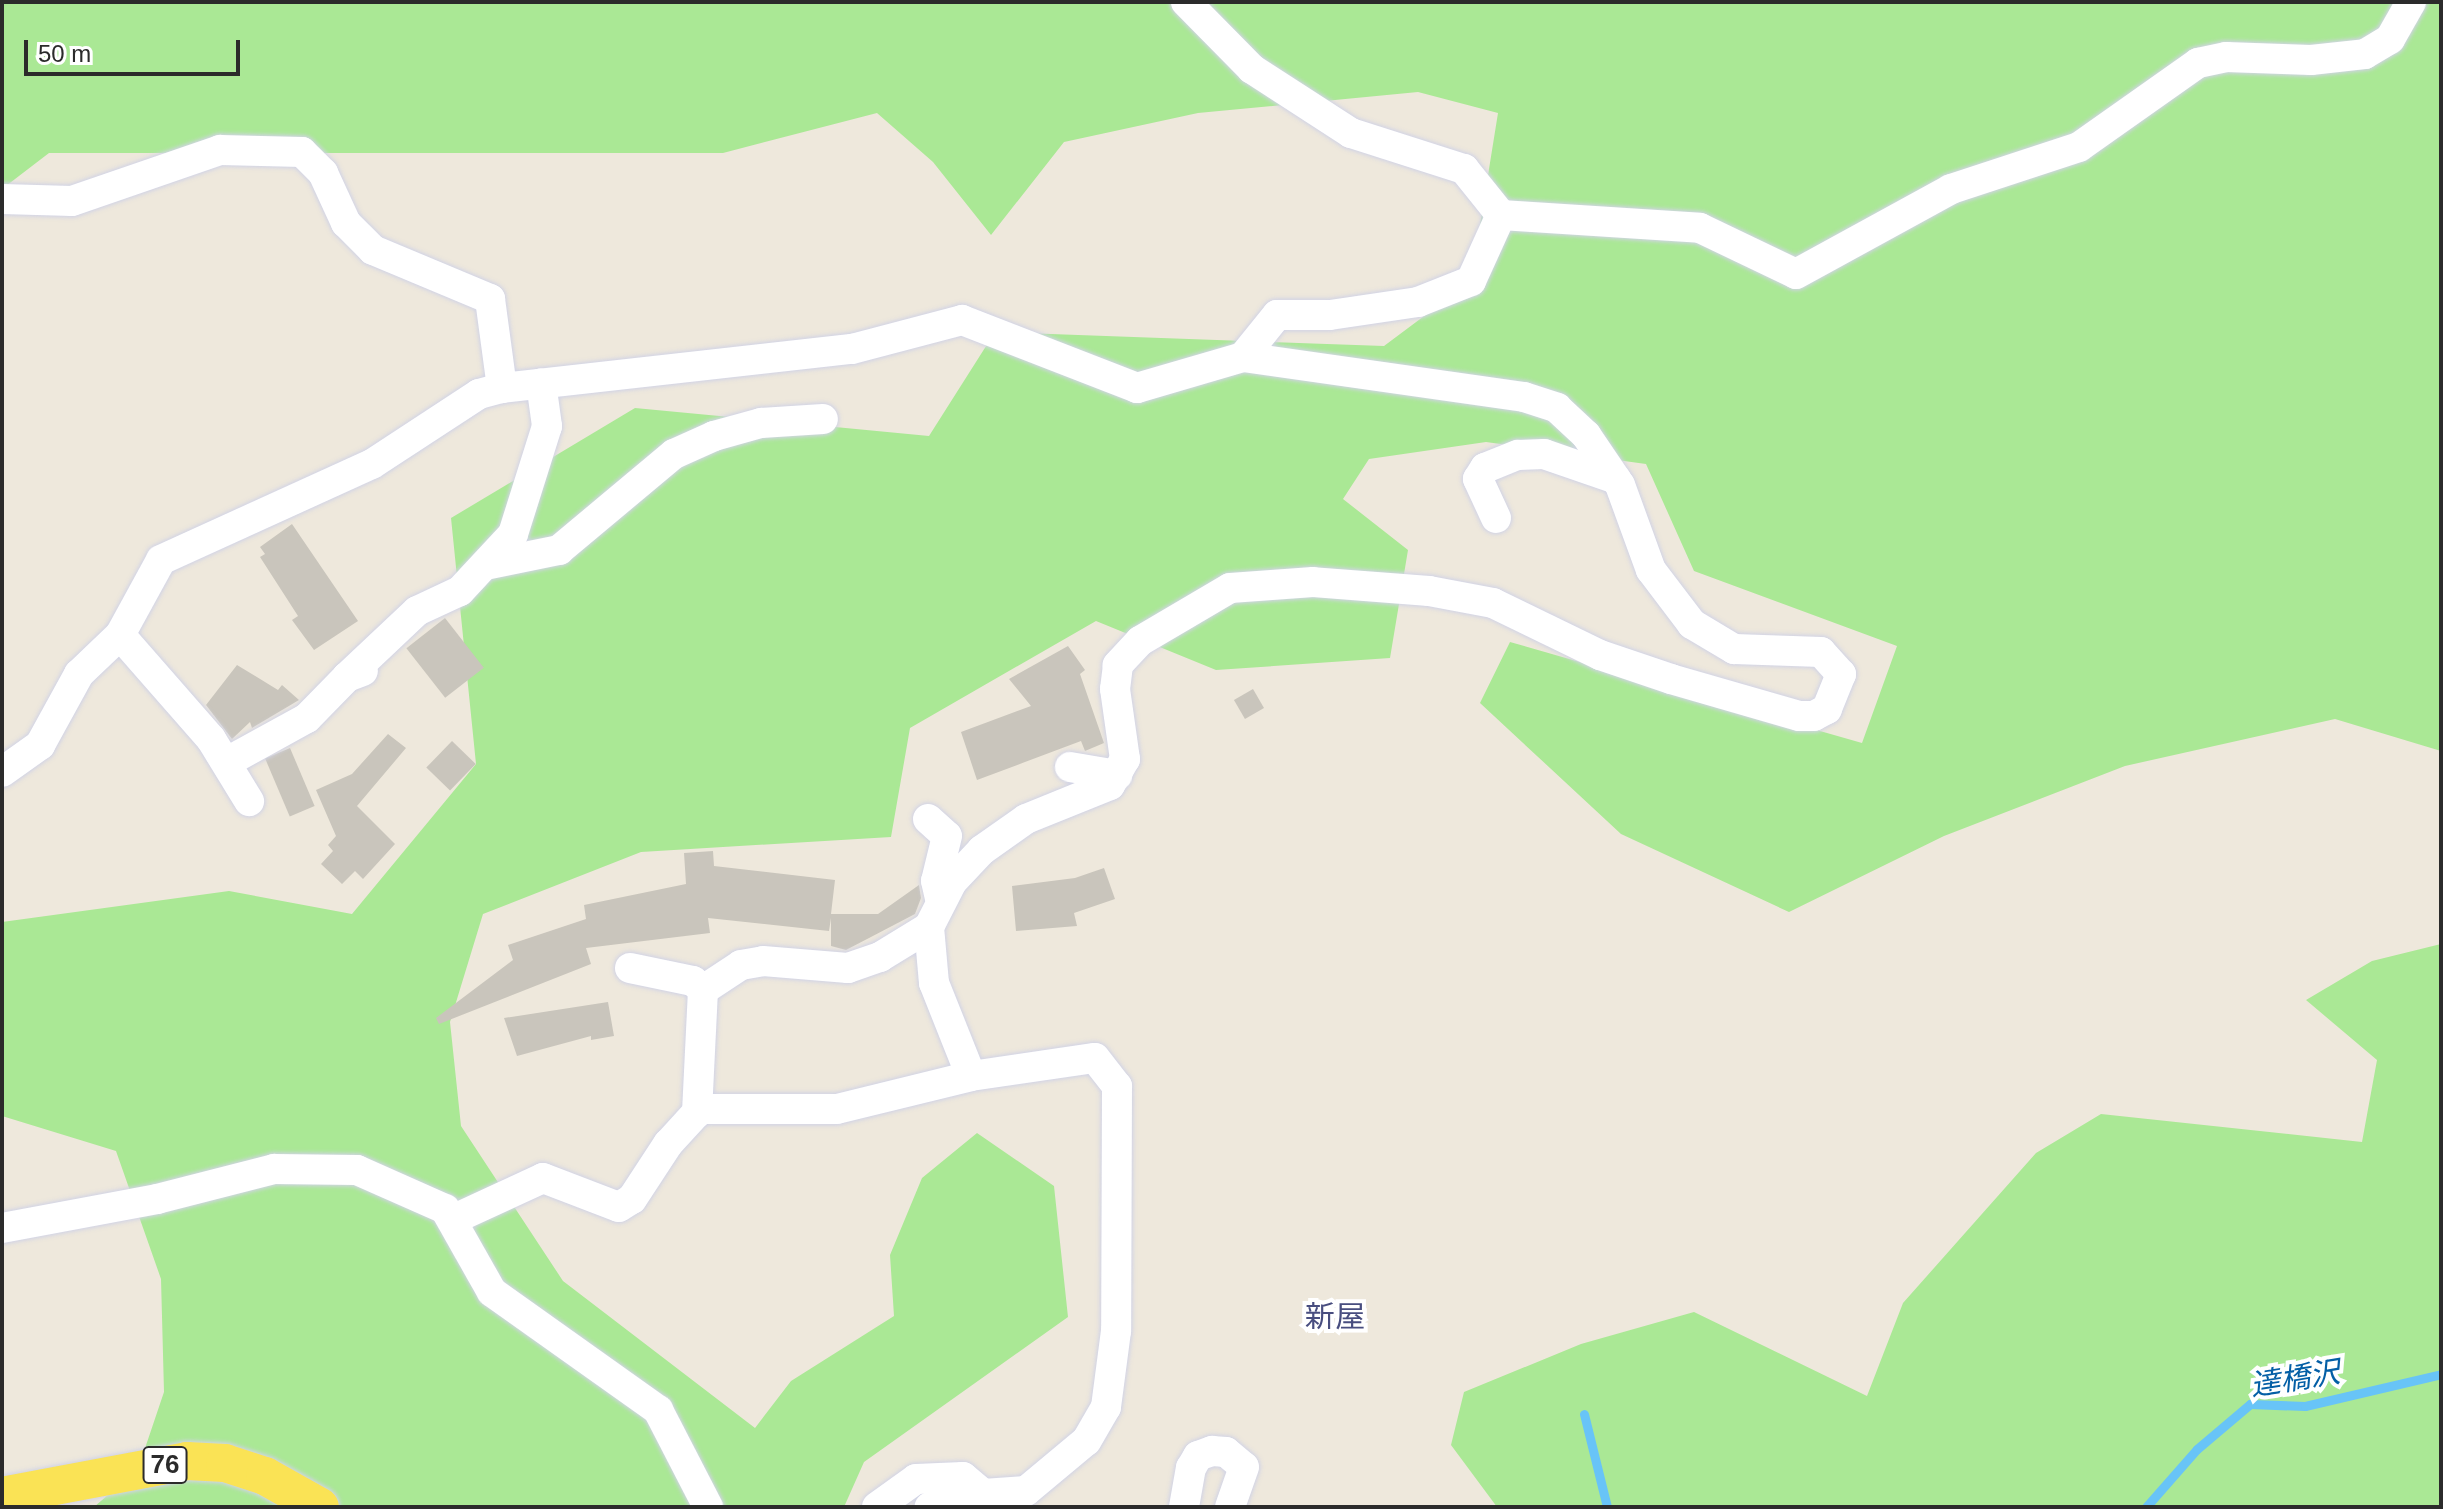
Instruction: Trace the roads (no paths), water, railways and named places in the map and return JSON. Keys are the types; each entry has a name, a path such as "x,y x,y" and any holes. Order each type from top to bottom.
{"main road":[{"name":"76","path":"2,1496 187,1461 225,1463 265,1476 320,1507"}],"street":[{"path":"1186,2 1252,69 1351,133 1464,169 1501,215 1700,228 1796,274 1951,189 2079,147 2198,63 2226,57 2311,60 2365,54 2390,39 2411,2"},
{"path":"2,199 72,201 220,150 302,152 323,173 346,223 373,250 490,299 502,388"},
{"path":"1243,357 1277,315 1330,315 1418,302 1471,281 1501,215"},
{"path":"2,772 40,745 79,674 120,635 161,560 358,472 479,394 541,383 852,349 962,320 1137,388 1243,357 1524,397 1557,408 1586,435 1616,479 1651,570 1692,624 1734,649 1821,652 1841,674 1827,709 1799,716 1671,679 1480,601 1429,591 1313,582 1230,588 1140,641 1118,665 1115,689 1125,759 1110,785 1026,819 982,850 935,913 880,957 848,968 763,961 741,965 703,990"},
{"path":"227,762 307,718 375,646 417,611 460,591 513,534 547,426 541,383"},
{"path":"485,565 559,550 674,454 714,436 761,423 823,419"},
{"path":"1496,518 1478,479 1485,468 1518,455 1544,454 1616,479"},
{"path":"120,635 227,762 249,801"},
{"path":"347,677 388,661"},
{"path":"1070,767 1117,775"},
{"path":"928,819 947,836 936,881 934,983 971,1076"},
{"path":"630,968 693,981 703,990"},
{"path":"452,1220 543,1178 619,1207 632,1199 668,1144 697,1113 703,990"},
{"path":"697,1113 837,1109 971,1076 1095,1058 1117,1086 1116,1331 1106,1407 1086,1441 1055,1471 1026,1491 983,1494 930,1507"},
{"path":"2,1228 157,1199 274,1169 357,1170 445,1209 492,1292 658,1410 708,1507"},
{"path":"1184,1507 1191,1468 1198,1456 1212,1451 1226,1452 1244,1467 1230,1507"},
{"path":"877,1507 916,1479 963,1477 983,1494"}],"waterway":[{"name":"達橋沢","path":"2146,1507 2197,1449 2250,1404 2305,1406 2441,1374"},
{"path":"1584,1414 1607,1507"}],"district":[{"name":"新屋","path":"1335,1317"}]}
